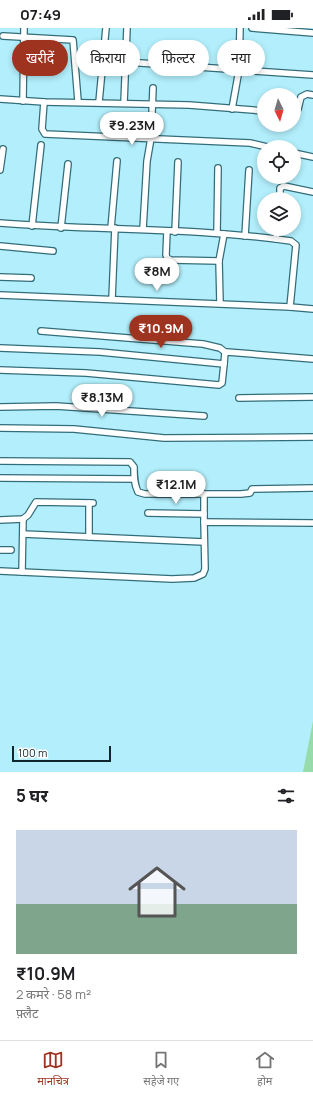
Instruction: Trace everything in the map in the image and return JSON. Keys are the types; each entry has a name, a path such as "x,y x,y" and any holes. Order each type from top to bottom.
{"street":[{"path":"22,101 24,28"},
{"path":"105,40 106,28"},
{"path":"127,28 127,40"},
{"path":"240,28 240,40"},
{"path":"252,28 282,29 313,33"},
{"path":"3,36 73,40 78,102"},
{"path":"140,63 217,68"},
{"path":"265,72 313,75"},
{"path":"99,102 102,76"},
{"path":"124,103 125,76"},
{"path":"232,109 238,76"},
{"path":"143,229 147,161 151,138 153,88"},
{"path":"301,96 307,94 313,95"},
{"path":"0,99 44,102 152,104 257,111"},
{"path":"44,102 42,129 44,133 250,143 257,145"},
{"path":"32,226 41,144"},
{"path":"0,170 3,149"},
{"path":"301,154 313,157"},
{"path":"112,299 113,228 117,161"},
{"path":"175,232 178,162"},
{"path":"61,228 68,164"},
{"path":"217,233 218,168"},
{"path":"245,236 249,170"},
{"path":"280,192 280,188 284,186 313,192"},
{"path":"0,223 61,228 113,228 217,233 291,241 295,244 290,306"},
{"path":"167,231 167,258 220,261"},
{"path":"220,303 220,261 224,234"},
{"path":"0,246 53,251"},
{"path":"0,277 31,278"},
{"path":"0,295 290,306 313,309"},
{"path":"41,331 203,344 220,348 225,352 313,359"},
{"path":"0,348 100,352 224,364"},
{"path":"0,370 86,373 219,385 224,379 225,352"},
{"path":"239,398 313,396"},
{"path":"0,407 56,406 204,416"},
{"path":"0,428 74,429 164,438 313,437"},
{"path":"0,461 130,462 134,467 134,479 138,492 145,494 241,494 250,493 252,489 313,488"},
{"path":"0,478 134,479"},
{"path":"0,571 150,579 194,578 202,574 205,569 204,494"},
{"path":"0,520 23,519 28,515 36,502 91,503 89,537"},
{"path":"148,513 204,514"},
{"path":"22,572 23,519"},
{"path":"204,522 313,523"},
{"path":"23,534 204,542"},
{"path":"0,550 11,550"}],"green space":[{"path":"313,721 313,772 303,772"}]}
